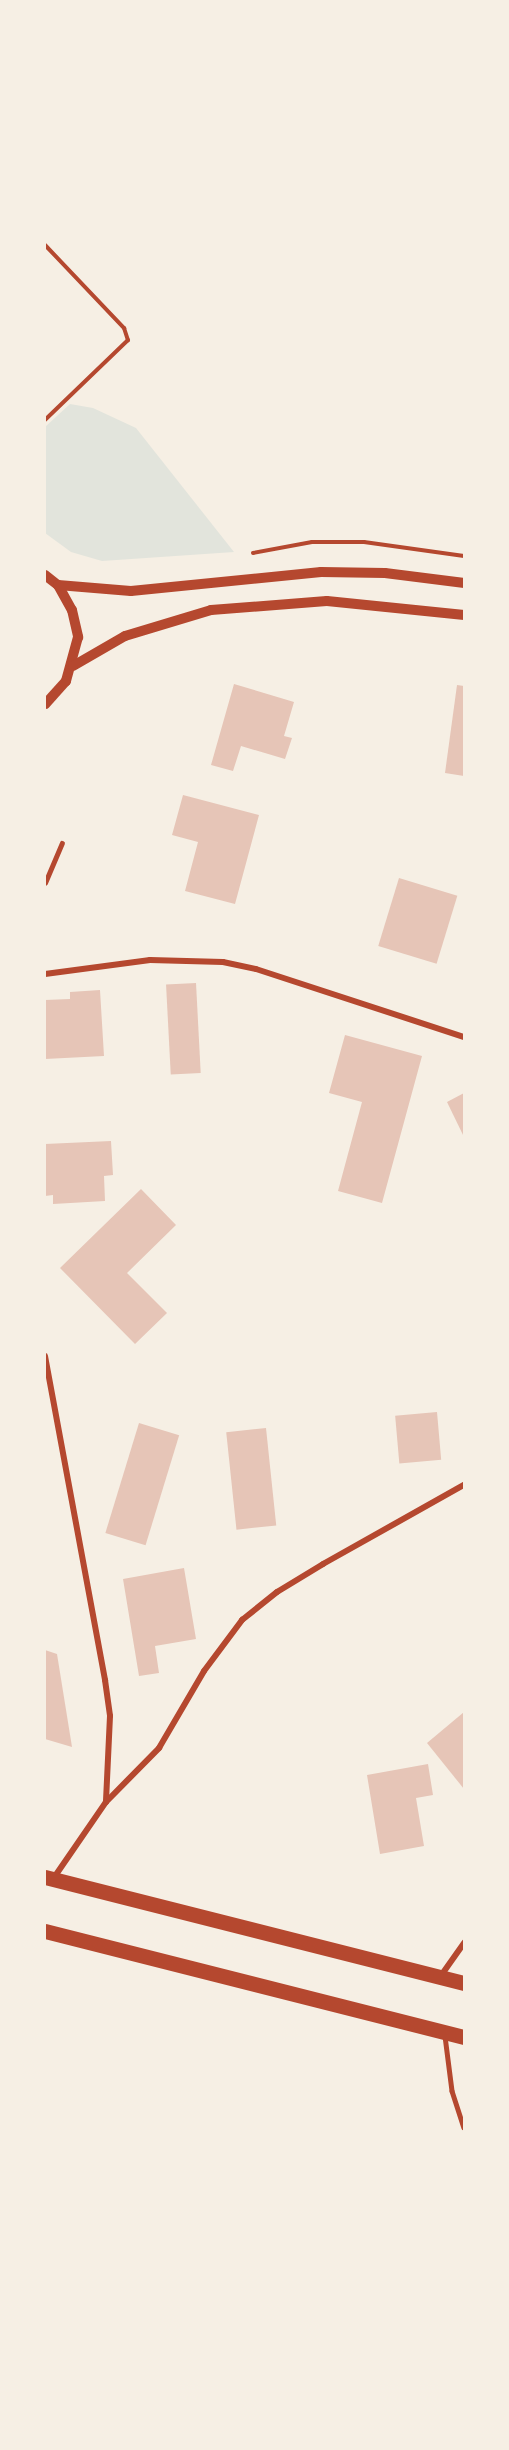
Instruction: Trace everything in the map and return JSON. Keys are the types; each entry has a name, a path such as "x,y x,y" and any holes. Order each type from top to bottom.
{"main road":[{"path":"49,1878 464,1983"},
{"path":"45,1931 464,2037"}],"street":[{"path":"58,585 131,591 321,572 385,573 464,583"},
{"path":"45,575 58,585 72,610 78,637 73,666 66,681 45,704"},
{"path":"73,666 124,636 211,610 327,601 464,615"},
{"path":"45,974 150,960 223,962 256,969 464,1037"},
{"path":"45,1356 110,1716 106,1802"},
{"path":"49,1878 106,1802 159,1748 204,1671 243,1620 305,1575 464,1485"},
{"path":"440,1977 464,1943"}],"lane":[{"path":"45,883 62,843"},
{"path":"445,2032 452,2091 464,2127"}],"path":[{"path":"45,245 124,328 128,340 45,420"}],"shaded area":[{"path":"70,404 93,408 136,428 234,552 102,561 71,552 45,533 45,427"}],"building":[{"path":"234,684 294,702 284,736 292,738 285,759 241,746 233,771 211,765"},
{"path":"457,685 464,686 464,776 445,773"},
{"path":"183,795 259,815 235,904 185,891 198,842 172,835"},
{"path":"399,878 457,896 437,964 378,946"},
{"path":"196,983 201,1073 171,1074 166,985"},
{"path":"100,990 104,1056 45,1059 45,1000 70,999 70,992"},
{"path":"345,1035 422,1056 382,1203 338,1191 362,1102 329,1093"},
{"path":"464,1093 464,1137 447,1102"},
{"path":"111,1141 113,1175 104,1176 105,1201 53,1204 53,1195 45,1196 45,1144"},
{"path":"141,1189 176,1225 127,1273 167,1313 135,1344 60,1268"},
{"path":"437,1412 441,1460 399,1463 395,1416"},
{"path":"139,1423 179,1435 146,1545 105,1533"},
{"path":"266,1428 276,1525 236,1530 226,1432"},
{"path":"184,1568 196,1639 155,1646 159,1673 139,1676 123,1579"},
{"path":"45,1650 57,1654 72,1747 45,1739"},
{"path":"464,1712 464,1789 427,1743"},
{"path":"428,1764 433,1795 416,1798 424,1846 380,1854 367,1775"}]}
